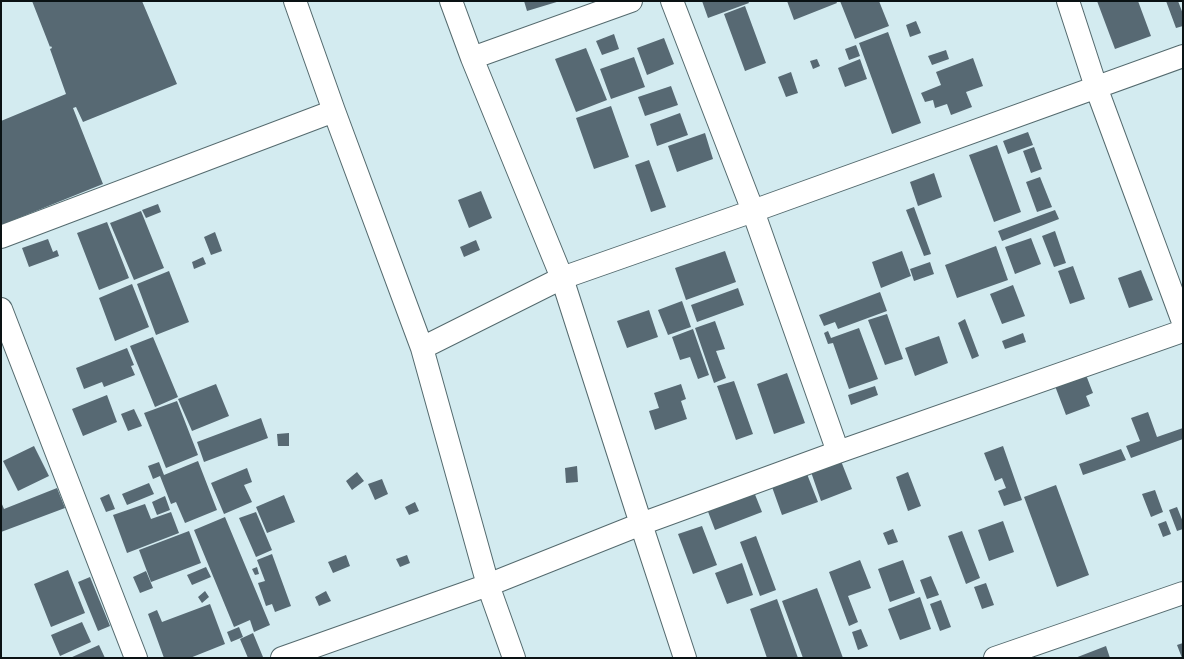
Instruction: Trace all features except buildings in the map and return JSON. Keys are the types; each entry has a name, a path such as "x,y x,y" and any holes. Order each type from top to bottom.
{"street":[{"path":"295,1 422,348 488,585 514,658"},
{"path":"451,1 472,58 562,278 641,524 686,658"},
{"path":"472,58 631,1"},
{"path":"672,1 753,211 838,452"},
{"path":"1068,1 1096,87 1183,322"},
{"path":"422,348 562,278 753,211 1183,56"},
{"path":"1,237 334,111"},
{"path":"1,309 136,658"},
{"path":"282,658 488,585 641,524 838,452 1183,331"},
{"path":"995,658 1183,593"}]}
